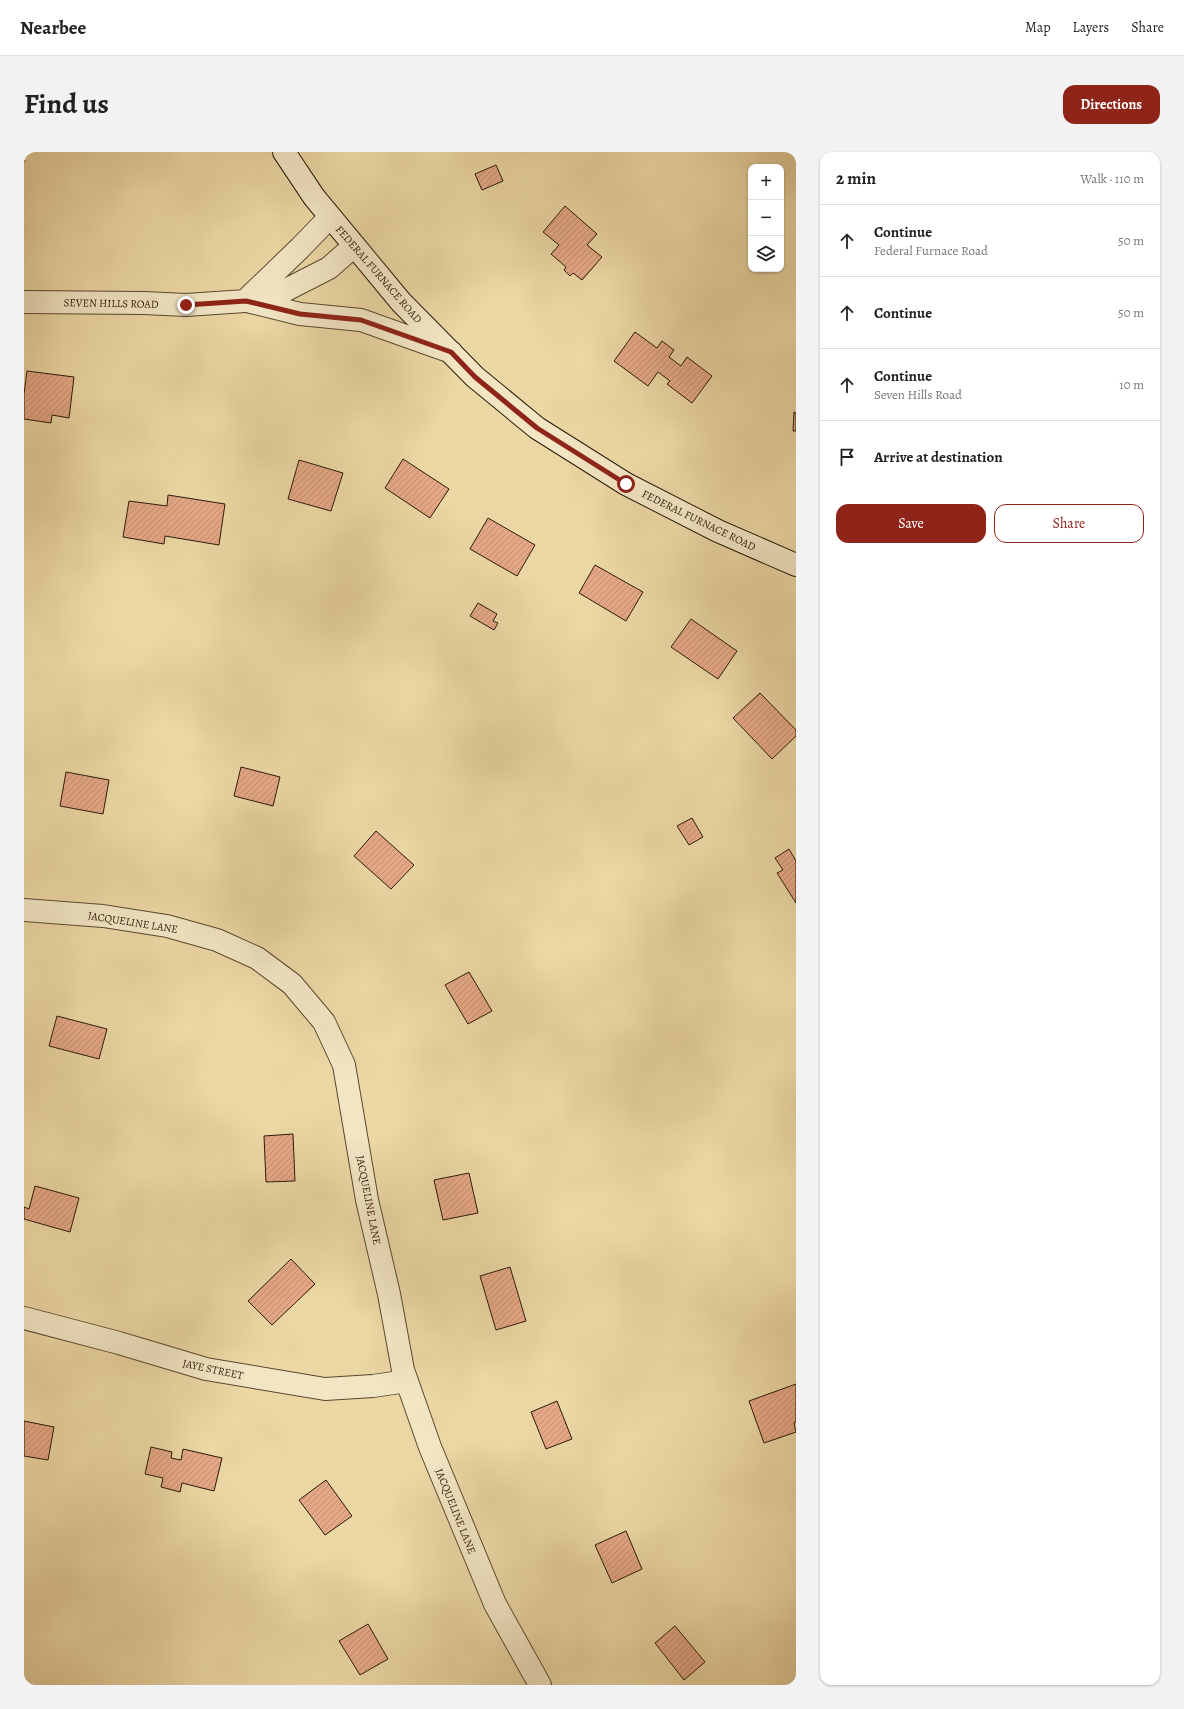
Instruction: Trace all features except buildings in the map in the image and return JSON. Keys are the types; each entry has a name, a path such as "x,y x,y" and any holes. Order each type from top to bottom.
{"street":[{"name":"FEDERAL FURNACE ROAD","path":"284,152 314,197 401,302 475,377 537,428 577,455 626,484 718,531 796,565"},
{"path":"246,301 330,217"},
{"name":"SEVEN HILLS ROAD","path":"24,302 144,303 186,305 246,301 289,289 329,268 354,246"},
{"path":"246,301 300,314 361,320 451,352"},
{"name":"JACQUELINE LANE","path":"24,910 103,916 167,926 217,940 257,958 292,984 324,1022 344,1065 367,1200 389,1294 403,1370 430,1447 495,1604 540,1685"},
{"name":"JAYE STREET","path":"24,1318 119,1343 206,1369 325,1389 373,1386 407,1381"}],"route":[{"path":"186,305 246,301 300,314 361,320 451,352 475,377 537,428 577,455 626,484"}]}
